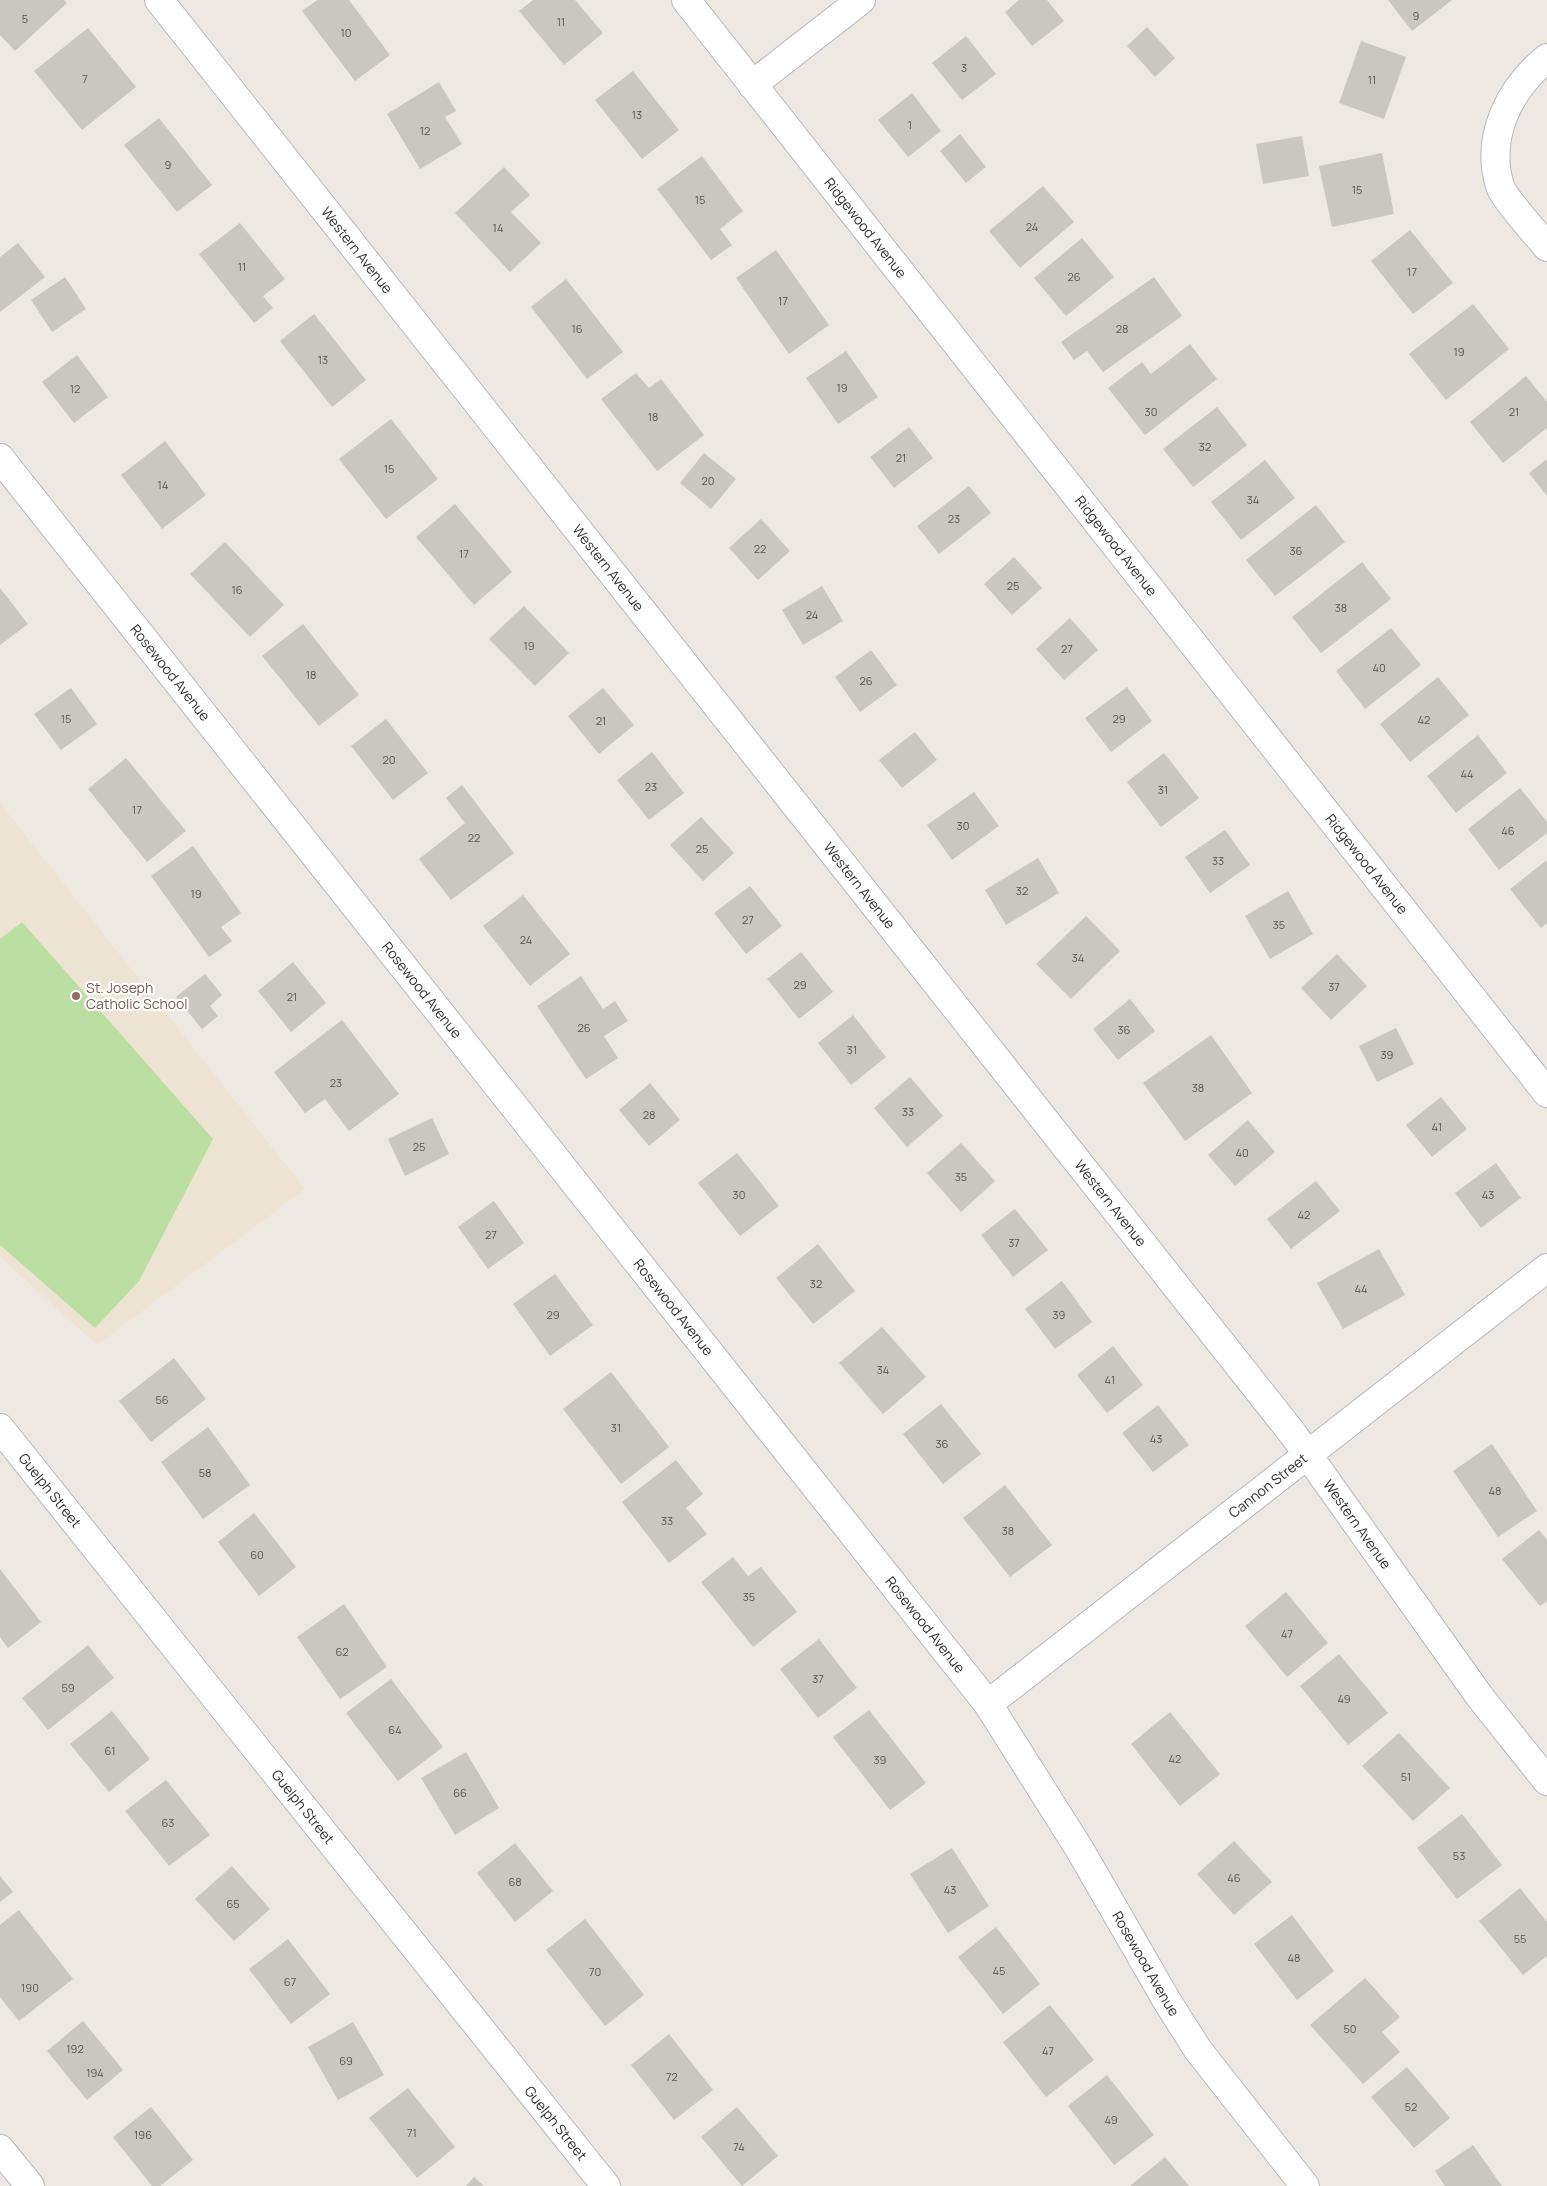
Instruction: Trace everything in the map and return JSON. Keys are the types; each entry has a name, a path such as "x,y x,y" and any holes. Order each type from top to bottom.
{"street":[{"name":"Western Avenue","path":"159,0 1308,1454 1480,1697 1547,1781"},
{"name":"Ridgewood Avenue","path":"686,0 1547,1093"},
{"path":"752,85 861,0"},
{"path":"1547,58 1533,69 1508,102 1495,145 1500,188 1547,247"},
{"name":"Rosewood Avenue","path":"0,458 988,1704 1080,1850 1167,2001 1198,2050 1305,2186"},
{"name":"Cannon Street","path":"988,1704 1547,1268"},
{"name":"Guelph Street","path":"0,1428 606,2186"},
{"path":"2,2156 30,2186"}],"shaded area":[{"name":"St. Joseph Catholic School","path":"0,803 305,1189 97,1345 0,1257"}],"green space":[{"name":"St. Joseph Catholic School","path":"22,922 213,1139 139,1281 95,1328 0,1245 0,939"}],"building":[{"path":"0,0 64,0 67,3 15,51 0,35"},
{"path":"317,0 349,0 390,55 355,81 302,11"},
{"path":"533,0 575,0 603,33 564,65 519,11"},
{"path":"1019,0 1047,0 1064,21 1032,46 1005,12"},
{"path":"1388,0 1452,0 1412,31"},
{"path":"1147,27 1175,58 1155,77 1127,46"},
{"path":"88,28 136,87 82,130 34,71"},
{"path":"966,36 996,74 962,100 932,63"},
{"path":"1361,41 1406,57 1384,119 1339,103"},
{"path":"633,71 679,130 642,159 595,100"},
{"path":"439,82 456,111 445,117 462,144 420,169 387,114"},
{"path":"912,93 941,131 908,157 878,120"},
{"path":"159,118 212,185 177,212 124,145"},
{"path":"960,134 986,167 966,183 940,151"},
{"path":"1302,136 1309,176 1263,184 1256,144"},
{"path":"1382,153 1394,214 1332,227 1319,166"},
{"path":"702,156 743,211 720,229 732,245 711,260 657,189"},
{"path":"504,167 530,195 511,212 541,243 510,272 455,213"},
{"path":"1043,186 1074,222 1020,268 989,231"},
{"path":"240,223 285,279 263,296 273,308 254,323 199,254"},
{"path":"1410,230 1453,283 1413,314 1371,261"},
{"path":"1082,238 1114,277 1066,316 1034,278"},
{"path":"18,243 45,277 0,312 0,257"},
{"path":"776,250 829,325 789,354 736,278"},
{"path":"65,277 86,309 52,332 31,300"},
{"path":"1154,277 1182,316 1103,372 1087,351 1074,360 1061,342"},
{"path":"566,279 623,352 587,379 531,307"},
{"path":"1473,304 1509,349 1446,400 1409,354"},
{"path":"314,314 366,380 332,407 280,341"},
{"path":"1190,344 1217,379 1145,435 1108,388 1142,362 1151,374"},
{"path":"846,351 878,397 838,424 806,378"},
{"path":"77,355 108,397 74,423 42,382"},
{"path":"636,373 649,388 661,379 704,435 657,471 601,399"},
{"path":"1526,376 1547,402 1547,428 1503,463 1470,422"},
{"path":"1217,407 1247,445 1193,487 1163,449"},
{"path":"391,419 438,479 386,519 339,459"},
{"path":"909,427 933,458 894,488 870,457"},
{"path":"165,441 206,495 162,529 121,475"},
{"path":"704,453 736,479 711,509 680,483"},
{"path":"1547,459 1547,496 1529,473"},
{"path":"1265,460 1295,498 1241,540 1211,502"},
{"path":"969,486 991,513 939,554 917,526"},
{"path":"455,504 512,572 474,605 416,537"},
{"path":"1316,505 1345,542 1275,596 1246,560"},
{"path":"761,519 790,551 758,580 729,548"},
{"path":"225,542 284,605 250,637 190,574"},
{"path":"1014,557 1042,588 1012,615 984,584"},
{"path":"1362,562 1391,599 1321,653 1292,617"},
{"path":"822,586 843,621 803,645 782,610"},
{"path":"0,588 28,624 0,645"},
{"path":"524,606 569,653 535,686 489,639"},
{"path":"1070,618 1098,650 1064,680 1036,649"},
{"path":"303,624 359,695 319,726 262,656"},
{"path":"1391,628 1421,665 1365,709 1336,671"},
{"path":"871,650 897,685 860,712 835,677"},
{"path":"1438,677 1469,715 1410,762 1380,724"},
{"path":"1127,687 1152,721 1111,752 1085,718"},
{"path":"71,688 97,724 61,750 34,714"},
{"path":"603,688 634,725 599,754 568,716"},
{"path":"386,719 428,773 393,800 351,746"},
{"path":"915,732 937,760 902,788 879,760"},
{"path":"1478,735 1507,773 1456,813 1427,776"},
{"path":"652,752 684,793 649,820 617,780"},
{"path":"1164,753 1199,798 1161,827 1127,782"},
{"path":"126,758 186,831 147,862 88,789"},
{"path":"462,785 514,853 451,900 419,859 465,823 446,798"},
{"path":"1520,788 1547,822 1547,833 1499,870 1468,829"},
{"path":"974,792 999,826 952,860 927,825"},
{"path":"701,817 734,853 703,881 670,845"},
{"path":"1225,830 1250,865 1210,893 1185,857"},
{"path":"193,846 241,913 221,927 232,941 209,957 151,876"},
{"path":"1038,858 1059,893 1006,925 985,890"},
{"path":"1547,860 1547,923 1541,928 1510,889"},
{"path":"750,886 782,926 746,954 714,913"},
{"path":"1288,891 1313,934 1270,959 1245,916"},
{"path":"523,895 570,954 530,986 483,926"},
{"path":"1086,916 1120,951 1071,999 1036,964"},
{"path":"801,952 833,992 799,1019 767,979"},
{"path":"1337,954 1367,986 1331,1020 1301,988"},
{"path":"293,962 326,1003 291,1032 258,991"},
{"path":"205,974 222,995 210,1006 218,1016 202,1029 176,997"},
{"path":"581,976 603,1009 615,1001 628,1021 604,1036 618,1058 586,1079 537,1006"},
{"path":"1130,999 1155,1031 1118,1060 1093,1029"},
{"path":"853,1015 886,1057 851,1085 818,1043"},
{"path":"342,1020 399,1094 349,1131 325,1099 305,1113 274,1072"},
{"path":"1396,1028 1414,1064 1377,1082 1359,1046"},
{"path":"1211,1035 1252,1093 1185,1141 1143,1083"},
{"path":"910,1077 943,1116 907,1147 874,1108"},
{"path":"650,1083 680,1120 649,1146 619,1110"},
{"path":"1441,1097 1467,1129 1432,1157 1406,1125"},
{"path":"432,1118 449,1154 405,1176 388,1139"},
{"path":"1248,1120 1275,1152 1235,1186 1208,1155"},
{"path":"961,1143 995,1181 961,1212 927,1173"},
{"path":"737,1153 779,1206 740,1236 698,1183"},
{"path":"1496,1163 1521,1198 1481,1228 1455,1193"},
{"path":"1316,1181 1340,1211 1291,1249 1267,1219"},
{"path":"494,1201 524,1243 488,1269 458,1227"},
{"path":"1015,1209 1048,1250 1013,1277 981,1235"},
{"path":"818,1244 855,1291 813,1324 776,1278"},
{"path":"1379,1249 1405,1295 1343,1329 1317,1283"},
{"path":"555,1274 593,1325 550,1356 513,1304"},
{"path":"1062,1281 1092,1322 1055,1349 1025,1309"},
{"path":"882,1327 926,1377 883,1414 839,1363"},
{"path":"1113,1346 1143,1385 1107,1413 1077,1375"},
{"path":"174,1358 206,1399 151,1442 119,1401"},
{"path":"611,1372 669,1447 621,1484 563,1409"},
{"path":"941,1404 981,1454 943,1484 903,1434"},
{"path":"1158,1405 1189,1445 1153,1472 1122,1433"},
{"path":"208,1427 250,1485 203,1519 161,1462"},
{"path":"1492,1444 1537,1511 1498,1537 1453,1471"},
{"path":"676,1460 703,1494 686,1508 707,1534 669,1563 622,1502"},
{"path":"1005,1485 1052,1545 1010,1577 963,1518"},
{"path":"254,1513 296,1567 259,1596 218,1542"},
{"path":"1539,1530 1547,1540 1547,1601 1540,1606 1502,1559"},
{"path":"733,1557 748,1576 761,1567 797,1612 753,1647 701,1582"},
{"path":"0,1569 41,1622 8,1648 0,1637"},
{"path":"1286,1592 1328,1643 1287,1677 1245,1626"},
{"path":"344,1604 387,1667 340,1699 297,1637"},
{"path":"819,1639 857,1688 818,1718 780,1669"},
{"path":"88,1645 114,1678 48,1730 22,1698"},
{"path":"1339,1654 1388,1713 1348,1745 1300,1686"},
{"path":"391,1679 443,1747 398,1781 346,1713"},
{"path":"869,1710 926,1783 890,1810 833,1737"},
{"path":"112,1711 150,1759 109,1792 70,1744"},
{"path":"1170,1712 1220,1774 1180,1806 1131,1744"},
{"path":"1399,1733 1450,1788 1413,1821 1362,1766"},
{"path":"466,1752 499,1808 455,1835 421,1778"},
{"path":"166,1780 210,1835 169,1866 125,1811"},
{"path":"1462,1814 1502,1865 1457,1899 1417,1848"},
{"path":"1234,1841 1272,1882 1234,1915 1197,1874"},
{"path":"515,1843 553,1891 515,1922 477,1873"},
{"path":"952,1848 989,1906 948,1933 910,1874"},
{"path":"232,1866 270,1909 234,1941 195,1899"},
{"path":"0,1876 13,1892 0,1902"},
{"path":"1520,1888 1547,1922 1547,1956 1523,1975 1479,1921"},
{"path":"19,1910 73,1979 19,2021 0,1997 0,1925"},
{"path":"1292,1915 1334,1971 1297,2000 1254,1944"},
{"path":"585,1919 644,1995 605,2026 546,1950"},
{"path":"996,1927 1040,1984 1003,2014 958,1957"},
{"path":"288,1939 330,1994 291,2024 249,1969"},
{"path":"1365,1978 1400,2017 1382,2032 1400,2052 1363,2084 1310,2025"},
{"path":"1050,2005 1094,2060 1046,2097 1003,2042"},
{"path":"83,2021 123,2070 87,2100 47,2051"},
{"path":"353,2022 384,2075 338,2100 308,2047"},
{"path":"669,2034 713,2090 674,2120 631,2065"},
{"path":"1407,2067 1450,2118 1414,2148 1371,2097"},
{"path":"1107,2075 1154,2135 1114,2165 1068,2106"},
{"path":"408,2088 455,2147 417,2178 369,2118"},
{"path":"151,2107 193,2160 160,2186 152,2186 113,2137"},
{"path":"737,2107 778,2156 742,2186 701,2137"},
{"path":"1473,2145 1502,2186 1445,2186 1435,2171"},
{"path":"1165,2157 1189,2186 1130,2186"},
{"path":"474,2177 484,2186 466,2186"}],"place":[{"name":"St. Joseph Catholic School","path":"76,996"}]}
